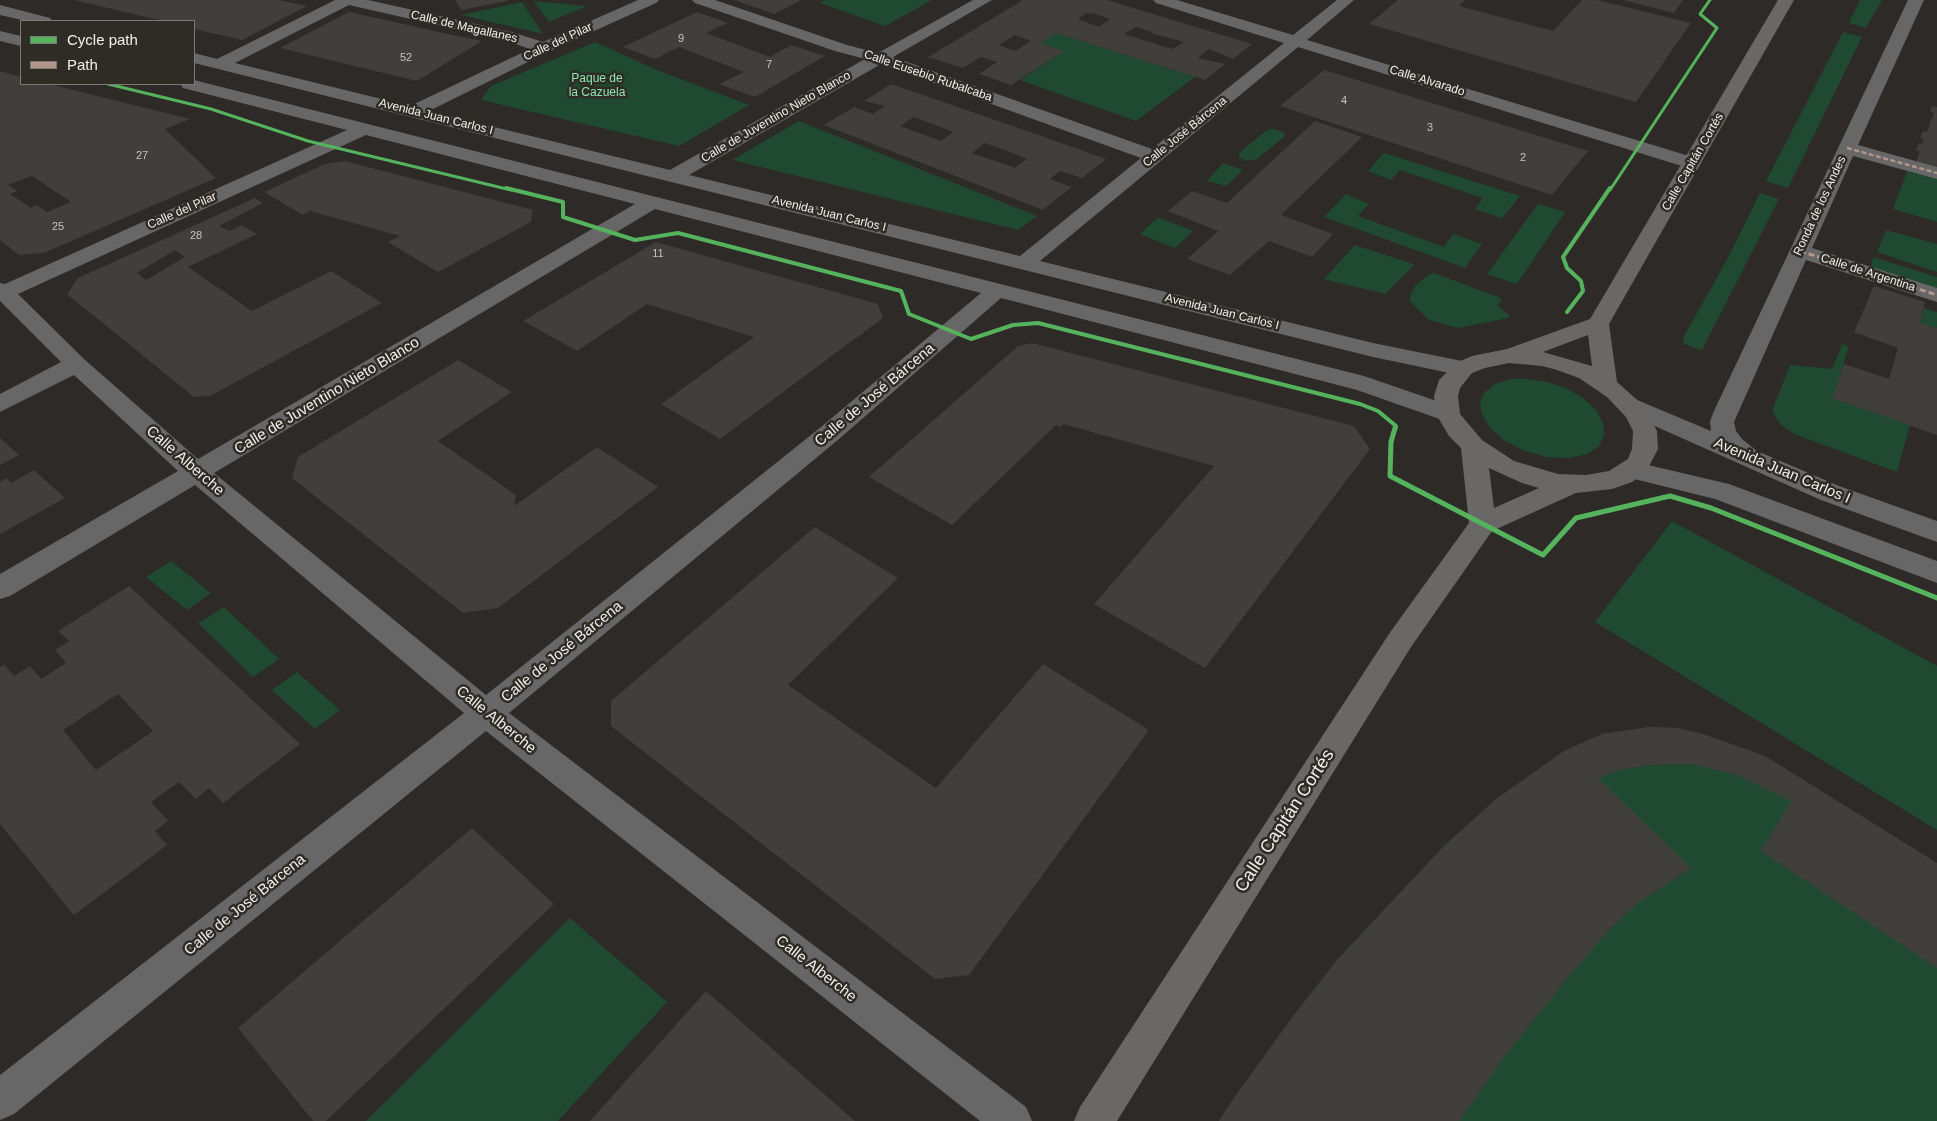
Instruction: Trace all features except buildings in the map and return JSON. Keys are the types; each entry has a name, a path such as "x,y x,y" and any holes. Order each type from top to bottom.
{"main road":[{"name":"Calle Capitán Cortés","path":"1598,324 1692,163 1694,144 1786,0"},
{"path":"1509,356 1536,358 1565,364 1606,384 1630,405 1641,422 1646,440 1643,456 1631,470 1612,480 1572,484 1518,473 1472,446 1458,430 1448,414 1446,396 1451,380 1464,368 1480,361 1509,356 1598,324 1606,384"},
{"path":"1472,446 1483,524 1572,484"},
{"name":"Calle Capitán Cortés","path":"1094,1121 1401,639 1483,524"}],"street":[{"name":"Calle de Magallanes","path":"220,64 347,0 512,37 544,48"},
{"name":"Calle del Pilar","path":"412,112 544,48 651,0"},
{"name":"Calle Eusebio Rubalcaba","path":"700,0 841,48 879,58 1155,157"},
{"name":"Calle de Juventino Nieto Blanco","path":"673,176 984,0"},
{"name":"Calle Alvarado","path":"1161,0 1692,163"},
{"name":"Calle José Bárcena","path":"1024,263 1346,0"},
{"name":"Ronda de los Andes","path":"1748,457 1733,445 1724,433 1722,422 1725,413 1916,0"},
{"path":"0,10 40,20"},
{"path":"1293,22 1330,34"},
{"path":"0,36 20,41"},
{"name":"Avenida Juan Carlos I","path":"195,58 1373,350 1464,368"},
{"name":"Avenida Juan Carlos I","path":"193,85 884,263 999,289 1364,384 1448,414"},
{"path":"1633,126 1667,136"},
{"name":"Calle del Pilar","path":"1,292 364,129"},
{"path":"1847,148 1937,173"},
{"name":"Calle de Juventino Nieto Blanco","path":"0,588 653,202"},
{"name":"Calle de Argentina","path":"1800,251 1937,295"},
{"name":"Calle de José Bárcena","path":"0,1100 486,713 830,433 999,289"},
{"name":"Calle Alberche","path":"1,292 76,364 197,473 486,713 1012,1121"},
{"path":"0,404 76,364"},
{"name":"Avenida Juan Carlos I","path":"1630,405 1830,493 1937,532"},
{"path":"1676,425 1706,424 1725,413"},
{"path":"1631,470 1720,491 1937,572"}],"green space":[{"path":"825,0 932,0 885,26 820,3"},
{"path":"1860,0 1882,0 1866,28 1849,23"},
{"path":"533,1 587,6 549,22"},
{"path":"522,2 543,34 461,15"},
{"path":"1843,32 1862,37 1788,188 1766,181"},
{"path":"1056,33 1195,77 1136,121 1020,80 1063,52 1040,43"},
{"name":"Paque de la Cazuela","path":"595,42 657,70 749,105 679,146 481,100 491,86"},
{"path":"799,121 1037,216 1018,230 732,160"},
{"path":"1274,129 1283,132 1285,136 1257,159 1248,161 1239,158 1239,153 1267,130"},
{"path":"1384,153 1520,196 1502,218 1475,209 1483,198 1400,170 1391,180 1368,171"},
{"path":"1223,163 1243,170 1226,186 1207,181"},
{"path":"1908,169 1937,177 1937,222 1893,209"},
{"path":"1760,193 1779,199 1702,350 1696,349 1683,343 1683,338 1729,256"},
{"path":"1346,194 1369,204 1358,216 1444,247 1453,234 1482,244 1465,268 1324,217"},
{"path":"1538,204 1565,212 1517,284 1487,274"},
{"path":"1158,217 1193,231 1175,248 1140,234"},
{"path":"1886,230 1937,244 1937,272 1877,252"},
{"path":"1355,245 1413,264 1413,266 1385,294 1324,279"},
{"path":"1873,257 1937,277 1937,289 1871,267"},
{"path":"1434,273 1498,297 1502,301 1497,305 1509,315 1508,318 1458,328 1429,320 1411,302 1410,297 1415,286"},
{"path":"1924,308 1937,312 1937,328 1920,323"},
{"path":"1842,344 1849,346 1833,398 1910,425 1897,472 1794,434 1780,424 1772,411 1790,365 1832,369"},
{"path":"1510,379 1547,382 1566,388 1583,398 1596,410 1603,423 1604,435 1599,446 1587,454 1569,458 1547,457 1525,451 1505,441 1490,428 1482,414 1480,402 1485,392 1495,384"},
{"path":"1672,521 1937,666 1937,830 1595,622"},
{"path":"171,561 211,593 187,610 146,577"},
{"path":"224,607 279,659 253,677 198,623"},
{"path":"297,672 340,710 315,729 272,690"},
{"path":"1649,727 1677,728 1703,734 1765,756 1937,863 1937,1121 1219,1121 1294,1015 1338,959 1444,846 1495,800 1564,751 1602,734"},
{"path":"570,918 667,1002 558,1121 366,1121"}],"marked path":[{"path":"1847,148 1937,173"},
{"path":"1800,251 1937,295"}],"cycle path":[{"path":"1567,312 1583,291 1581,281 1567,268 1563,257 1650,131 1717,28 1700,14 1710,0"},
{"path":"112,85 211,109 308,141 563,202 563,217 635,240 678,233 901,291 909,314 971,339 1013,325 1038,323 1360,404 1378,411 1396,426 1391,442 1390,476 1543,555 1576,518 1637,502 1670,496 1711,508 1937,598"}]}
